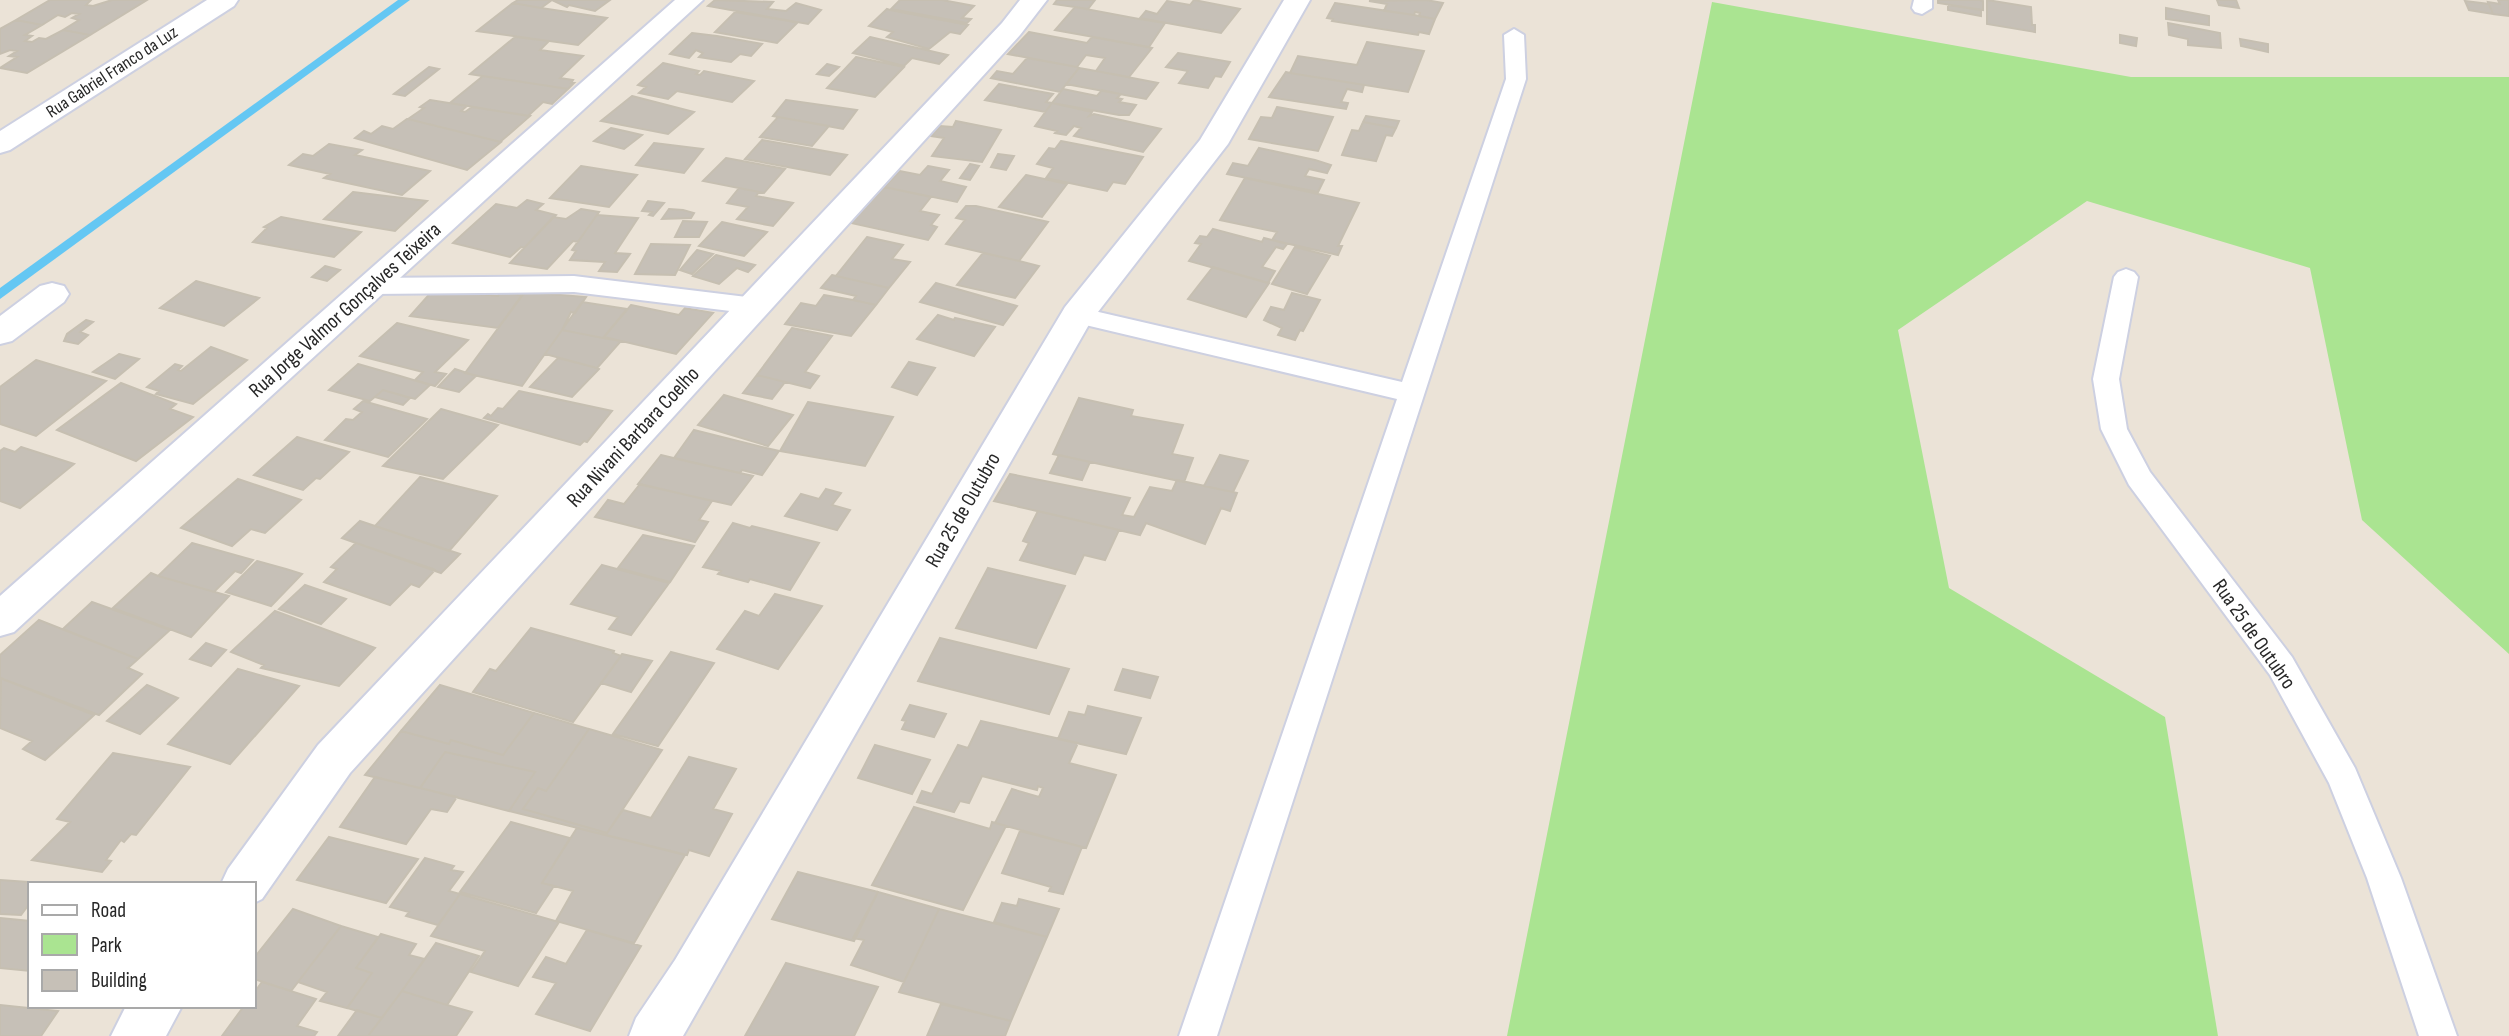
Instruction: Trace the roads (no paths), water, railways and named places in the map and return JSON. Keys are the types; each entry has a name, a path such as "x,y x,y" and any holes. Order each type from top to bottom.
{"street":[{"name":"Rua Gabriel Franco da Luz","path":"0,144 225,0"},
{"name":"Rua Jorge Valmor Gonçalves Teixeira","path":"0,620 690,0"},
{"name":"Rua Nivani Barbara Coelho","path":"246,882 334,759 1011,29 1034,0"},
{"name":"Rua 25 de Outubro","path":"654,1036 692,976 1077,315 1213,144 1297,0"},
{"path":"0,333 52,295"},
{"path":"136,1036 157,1008"}],"lane":[{"path":"1198,1036 1516,79 1514,35"},
{"name":"Rua 25 de Outubro","path":"2126,277 2106,379 2114,429 2139,478 2281,666 2343,778 2384,878 2438,1036"},
{"path":"372,286 575,284 755,306"},
{"path":"1077,315 1411,393"}],"waterway":[{"path":"0,295 405,0"}]}
